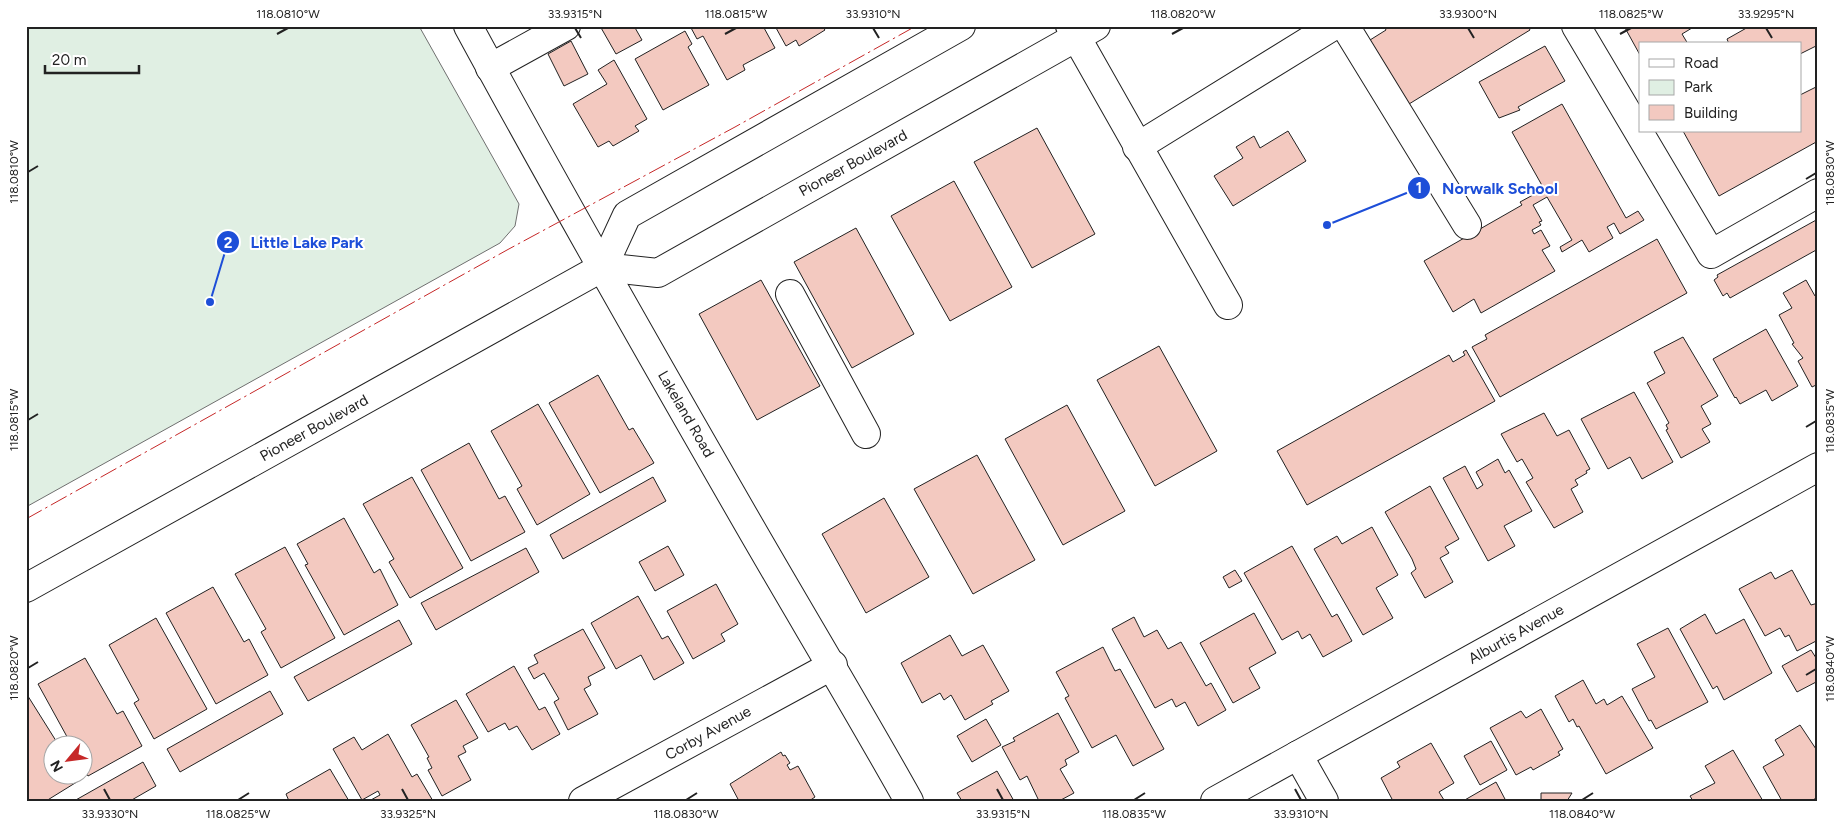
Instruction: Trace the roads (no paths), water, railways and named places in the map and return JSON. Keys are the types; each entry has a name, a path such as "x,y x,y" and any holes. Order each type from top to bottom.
{"street":[{"name":"Lakeland Road","path":"468,26 603,268 749,525 832,665 908,801"},
{"path":"490,68 566,26"},
{"path":"603,268 627,215 961,26"},
{"path":"1137,148 1332,26"},
{"path":"1345,26 1467,226"},
{"path":"1576,26 1711,254 1818,193"},
{"path":"1081,30 1137,148 1156,177 1228,305"},
{"name":"Pioneer Boulevard","path":"26,588 603,268 658,273 1081,30"},
{"path":"790,294 866,434"},
{"name":"Alburtis Avenue","path":"1215,801 1814,478"},
{"name":"Corby Avenue","path":"583,801 832,665"},
{"path":"1298,755 1324,801"}],"place":[{"name":"Norwalk School","path":"1327,225"},
{"name":"Little Lake Park","path":"210,302"}]}
